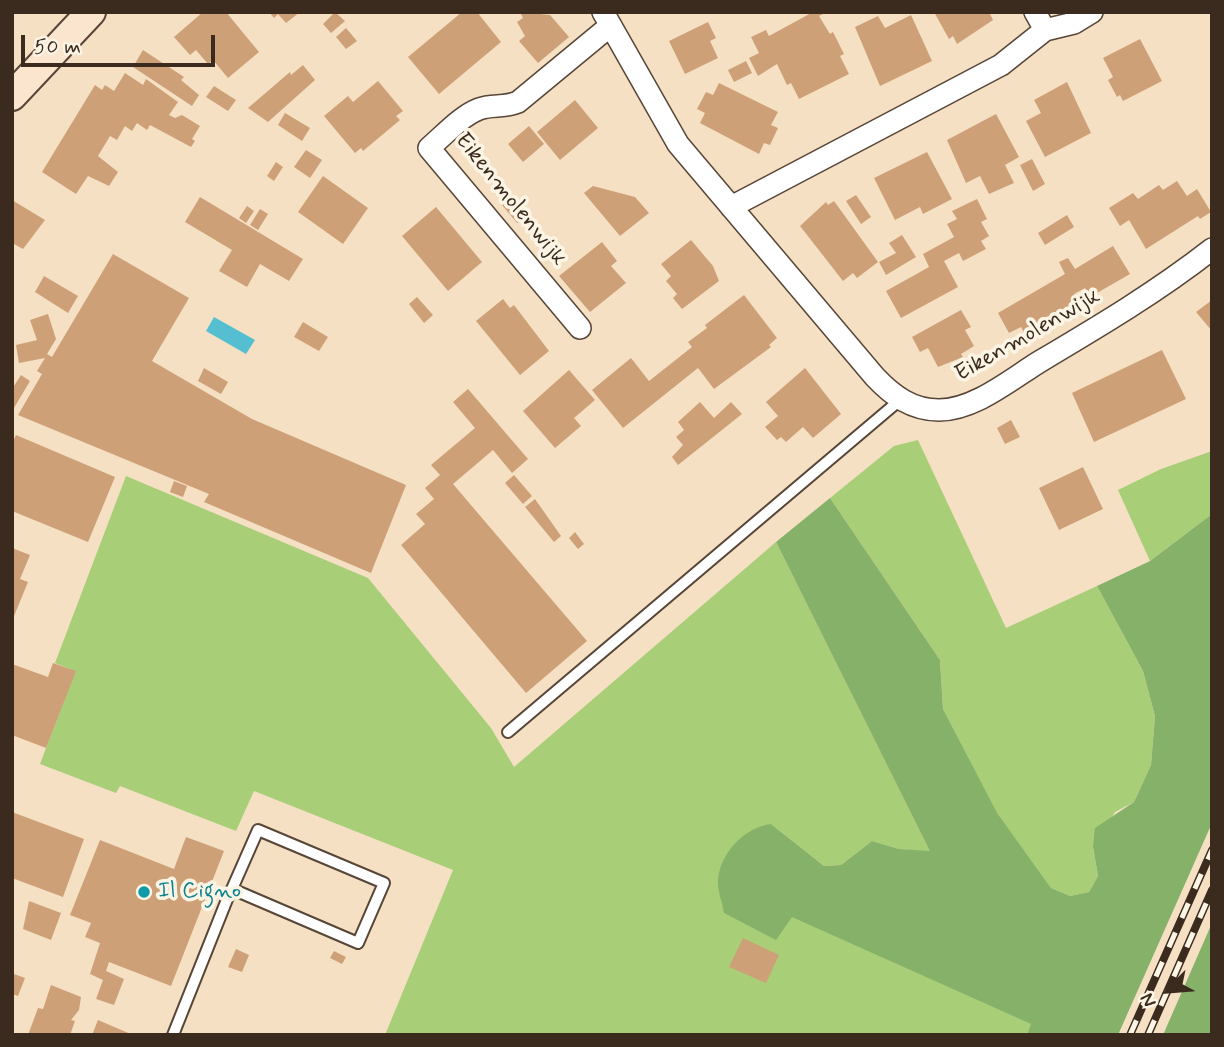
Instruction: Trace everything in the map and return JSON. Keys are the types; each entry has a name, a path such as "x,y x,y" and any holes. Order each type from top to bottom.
{"main road":[{"path":"12,96 90,12"}],"street":[{"path":"731,207 1002,65 1040,21 1074,23 1092,12"},
{"name":"Eikenmolenwijk","path":"580,328 429,148 470,113 482,107 505,107 518,102 606,19 678,144 875,377 900,400 919,408 940,410 976,400 1154,293 1212,249"}],"lane":[{"path":"508,732 900,400"},
{"path":"173,1035 232,889 258,830 384,883 358,943 232,889"}],"green space":[{"path":"918,440 1006,628 1097,586 1143,671 1155,716 1151,765 1134,802 1115,812 1093,848 1098,876 1089,892 1070,896 1051,888 996,813 943,709 940,660 830,498 894,446"},
{"path":"1212,451 1212,514 1150,561 1118,490 1161,469"},
{"path":"126,476 368,578 491,728 514,767 776,542 931,852 899,849 872,841 841,865 824,866 771,824 792,916 1032,1024 1027,1035 385,1035 453,870 254,791 236,831 120,786 116,793 40,764 75,671 55,663"},
{"path":"830,498 940,660 943,709 997,813 1051,888 1070,896 1089,892 1098,876 1093,847 1095,828 1134,802 1151,765 1155,716 1143,671 1097,586 1150,561 1212,514 1212,823 1118,1035 1027,1035 1031,1024 792,917 776,940 724,913 718,884 723,860 735,843 761,826 771,824 824,866 841,865 872,841 899,849 930,851 776,542"},
{"path":"1212,923 1212,1035 1163,1035"}],"water":[{"path":"214,317 255,340 246,354 206,331"}],"building":[{"path":"203,12 226,12 259,52 228,78 213,60 208,64 196,50 190,55 174,37"},
{"path":"269,12 300,12 286,23 278,14 274,18"},
{"path":"335,12 345,21 331,33 323,24"},
{"path":"462,12 477,12 501,42 439,94 408,57"},
{"path":"520,12 550,15 569,37 538,63 519,41 525,36 517,22 523,18"},
{"path":"813,12 827,12 819,16 830,34 833,32 844,54 840,56 849,74 799,99 791,83 787,85 777,64 758,76 749,58 759,53 751,37 766,30 769,36"},
{"path":"934,12 989,12 993,20 957,44 953,36 949,39"},
{"path":"911,15 932,61 880,86 855,27 878,16 885,28"},
{"path":"708,22 716,38 710,41 718,58 685,74 669,41"},
{"path":"346,28 357,41 346,49 336,37"},
{"path":"1140,39 1162,81 1123,101 1120,95 1117,97 1108,80 1113,77 1103,58"},
{"path":"143,50 184,77 181,80 199,95 192,106 133,67"},
{"path":"746,61 752,73 734,82 728,70"},
{"path":"303,65 315,80 268,122 248,108 290,72 291,75"},
{"path":"125,73 143,85 146,79 178,102 169,115 175,118 182,115 200,126 192,139 195,141 191,147 150,125 147,130 137,123 132,131 125,126 117,140 110,136 98,156 118,172 109,186 88,176 76,194 42,172 95,85 102,90 105,85 114,91"},
{"path":"378,81 403,111 396,116 400,120 363,151 361,148 355,153 324,116 348,96 353,102"},
{"path":"1067,82 1091,133 1045,157 1026,121 1041,113 1034,100"},
{"path":"719,83 778,112 771,125 778,128 770,145 764,143 759,154 700,123 705,113 697,109 706,92 713,95"},
{"path":"214,86 236,100 228,111 206,97"},
{"path":"575,100 598,128 560,160 537,132"},
{"path":"285,113 310,128 302,141 278,125"},
{"path":"996,114 1019,157 1005,165 1014,183 989,194 980,176 966,183 947,140"},
{"path":"529,126 544,144 523,162 508,144"},
{"path":"306,150 322,160 310,178 294,167"},
{"path":"927,152 952,199 923,214 920,207 895,220 874,178"},
{"path":"1032,159 1045,184 1033,191 1020,165"},
{"path":"276,162 283,167 274,181 267,176"},
{"path":"323,176 368,208 343,244 298,212"},
{"path":"1177,181 1187,196 1197,189 1211,212 1200,219 1198,216 1146,249 1129,220 1120,226 1109,208 1133,193 1138,199 1159,185 1163,190"},
{"path":"593,186 635,197 649,213 620,236 584,193"},
{"path":"514,195 529,213 517,223 502,205"},
{"path":"856,195 871,217 861,224 846,201"},
{"path":"200,197 303,259 289,281 260,264 247,287 219,271 232,250 185,222"},
{"path":"977,199 987,219 981,222 989,236 981,241 986,249 963,261 959,253 944,261 958,287 901,318 886,291 929,267 923,254 954,237 947,224 957,219 952,211"},
{"path":"12,200 45,220 23,249 14,244 12,246"},
{"path":"834,201 878,262 857,278 853,273 843,281 800,226 826,202 828,205"},
{"path":"247,206 254,211 246,223 239,218"},
{"path":"436,207 482,262 448,291 402,236"},
{"path":"260,209 268,214 258,230 250,225"},
{"path":"1067,215 1074,227 1045,245 1038,233"},
{"path":"902,235 916,257 886,275 879,262 896,253 889,243"},
{"path":"691,240 713,266 719,281 682,309 673,298 677,294 666,281 671,276 661,264"},
{"path":"602,242 617,261 611,266 626,283 590,312 559,276"},
{"path":"1113,246 1130,274 1090,297 1085,288 1074,294 1080,305 1026,336 1021,327 1009,333 998,313 1065,274 1059,262 1068,258 1075,269"},
{"path":"113,254 189,298 152,361 252,419 406,485 371,573 204,502 209,494 18,415 42,374 37,371 45,358 19,363 16,345 37,340 30,320 48,314 56,339 47,354 52,357"},
{"path":"44,276 78,296 68,313 35,292"},
{"path":"744,295 777,338 769,345 771,347 714,389 698,368 623,428 592,390 631,358 649,381 692,347 688,342 707,328 705,325"},
{"path":"417,297 433,315 424,323 409,304"},
{"path":"503,299 510,308 514,305 549,351 520,375 476,321"},
{"path":"1212,300 1212,331 1196,312"},
{"path":"961,310 971,327 965,330 974,346 961,354 963,357 938,367 928,348 920,352 912,337"},
{"path":"303,322 328,337 319,351 294,337"},
{"path":"1162,350 1186,399 1094,442 1072,393"},
{"path":"204,368 228,382 221,394 198,381"},
{"path":"805,368 841,414 813,438 803,427 786,442 781,437 777,440 765,427 778,416 766,402"},
{"path":"569,370 595,400 574,418 581,426 555,448 523,411"},
{"path":"21,375 30,381 14,408 12,389"},
{"path":"468,389 528,459 512,473 493,450 453,484 587,641 526,693 401,545 425,524 416,514 434,499 425,488 440,475 431,465 475,428 453,402"},
{"path":"700,402 714,418 731,402 742,414 678,465 672,457 683,445 676,437 684,430 678,422"},
{"path":"1011,420 1020,437 1005,444 997,428"},
{"path":"16,435 115,477 88,542 12,511 12,444"},
{"path":"1083,467 1103,509 1059,530 1039,488"},
{"path":"514,475 532,496 523,504 505,483"},
{"path":"174,481 187,486 183,497 170,492"},
{"path":"535,499 561,536 554,542 525,507"},
{"path":"575,532 584,544 578,549 569,538"},
{"path":"12,548 30,555 20,579 28,582 12,621"},
{"path":"53,663 76,671 46,748 12,735 12,664 48,677"},
{"path":"12,812 84,839 63,897 12,878"},
{"name":"Il Cigno","path":"186,837 224,851 171,986 109,962 106,971 124,979 114,1005 96,999 103,980 90,974 100,943 85,937 91,923 70,915 100,840 174,869"},
{"path":"29,901 61,913 51,940 23,929"},
{"path":"743,938 779,955 766,983 729,967"},
{"path":"236,949 249,955 242,972 228,967"},
{"path":"334,951 346,957 342,964 330,958"},
{"path":"14,974 25,978 18,996 12,994"},
{"path":"51,985 81,997 79,1010 71,1020 75,1021 70,1035 28,1035 38,1008 43,1009"},
{"path":"98,1020 133,1035 92,1035"}],"railway":[{"path":"1130,1035 1212,850"},
{"path":"1148,1035 1212,890"}],"place":[{"name":"Il Cigno","path":"144,892"}]}
